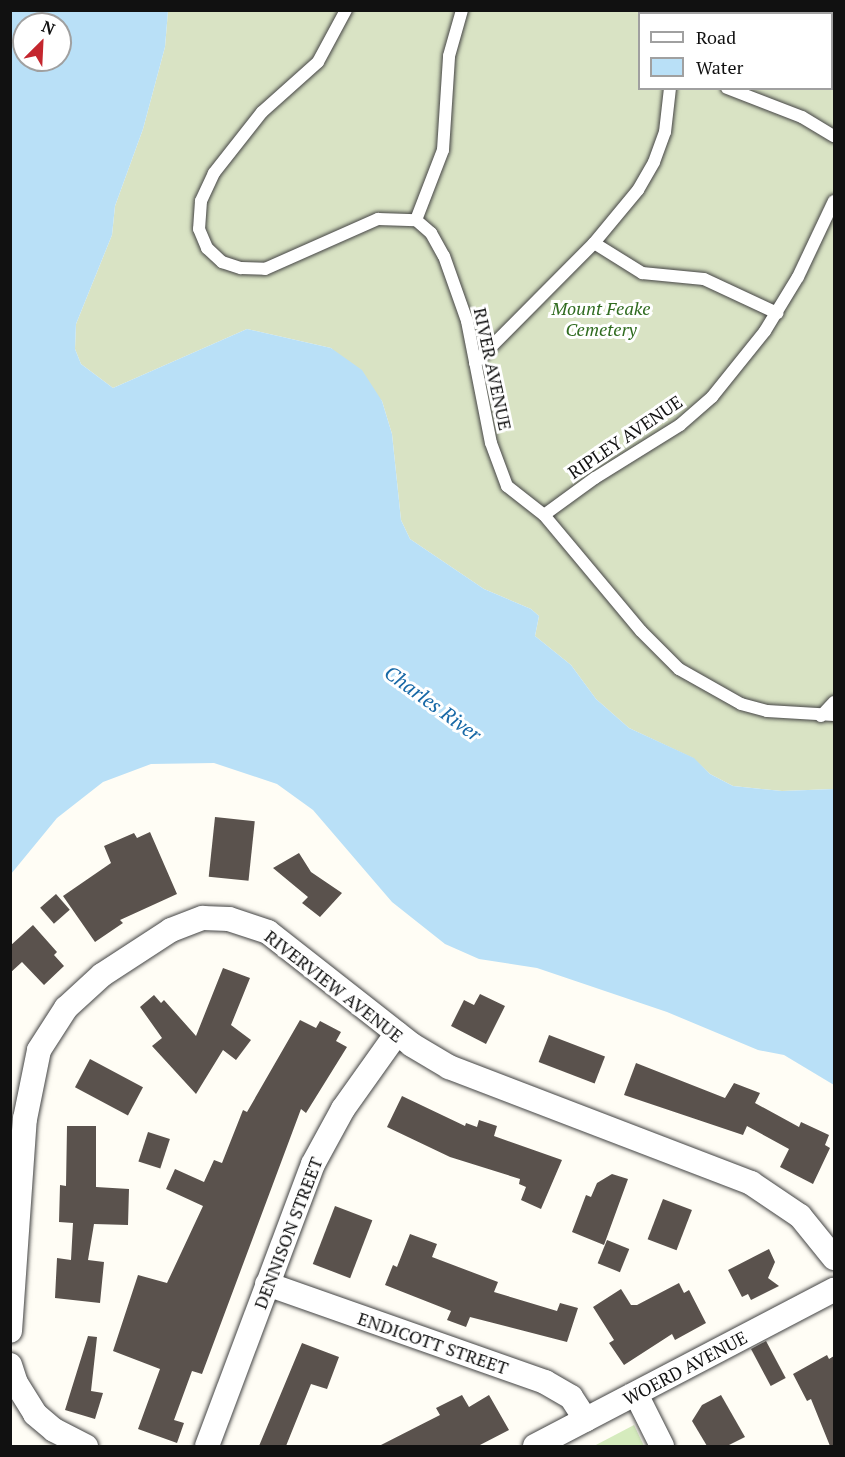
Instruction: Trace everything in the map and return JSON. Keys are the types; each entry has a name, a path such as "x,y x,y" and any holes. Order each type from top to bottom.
{"street":[{"name":"RIVERVIEW AVENUE","path":"10,1330 25,1119 32,1072 51,1028 75,999 102,975 182,924 203,918 229,919 274,936 424,1053 464,1074 751,1183 800,1216 834,1258"},
{"name":"DENNISON STREET","path":"207,1446 267,1284 322,1146 397,1033"},
{"name":"ENDICOTT STREET","path":"267,1284 545,1382 571,1397 586,1420"},
{"name":"WOERD AVENUE","path":"535,1446 834,1290"},
{"path":"10,1365 21,1393 35,1414 54,1430 86,1446"},
{"path":"636,1394 662,1446"}],"lane":[{"path":"346,10 318,62 262,112 214,173 201,201 199,229 207,248 222,262 241,268 265,269 378,219 416,220 443,150 449,56 462,10"},
{"path":"476,363 594,243 638,190 654,162 665,132 670,90"},
{"path":"732,90 802,117 834,136"},
{"name":"RIPLEY AVENUE","path":"544,515 595,478 680,425 712,397 743,363 777,313 834,201"},
{"name":"RIVER AVENUE","path":"416,220 431,233 444,256 467,321 498,466 507,486 544,515 640,631 679,669 741,704 767,711 834,715"},
{"path":"594,243 642,273 704,279 777,313"},
{"path":"821,716 834,702"}],"green space":[{"name":"Mount Feake Cemetery","path":"168,11 834,11 834,789 782,791 733,786 710,774 693,758 629,728 596,699 571,665 535,636 539,616 531,609 484,589 410,539 401,520 392,434 382,401 331,348 247,329 113,388 81,364 75,349 76,324 112,235 115,206 143,129 165,47"},
{"path":"634,1425 644,1446 594,1446"}],"water":[{"name":"Charles River","path":"11,10 168,11 165,47 143,129 115,206 112,235 76,324 75,349 81,364 113,388 247,329 331,348 362,370 382,401 392,434 401,520 410,539 484,589 531,609 539,616 535,636 571,665 596,699 629,728 694,758 710,774 733,786 782,791 834,789 834,1085 784,1055 758,1050 667,1012 537,968 479,959 445,944 392,902 313,810 277,784 214,763 151,764 103,782 57,818 11,874"}],"building":[{"path":"215,817 255,821 249,881 209,877"},
{"path":"150,832 177,894 120,920 123,923 95,942 63,896 111,863 104,846 134,833 137,838"},
{"path":"299,853 311,872 342,893 320,917 302,903 308,897 273,868"},
{"path":"56,894 70,910 54,924 40,908"},
{"path":"33,925 57,952 54,955 64,966 44,985 22,962 10,973 10,946"},
{"path":"223,968 250,978 231,1025 251,1040 236,1060 223,1050 196,1094 152,1046 162,1038 140,1007 154,995 161,1003 164,1000 196,1036"},
{"path":"480,994 505,1006 486,1044 451,1026 464,1000 474,1005"},
{"path":"300,1020 316,1028 320,1021 341,1032 336,1041 347,1047 306,1113 301,1109 202,1374 192,1371 174,1420 184,1423 177,1443 138,1429 160,1369 113,1351 138,1275 167,1283 203,1206 166,1189 175,1169 204,1182 214,1160 222,1163 243,1110 247,1112"},
{"path":"549,1035 605,1057 595,1084 539,1062"},
{"path":"90,1059 143,1087 128,1115 75,1087"},
{"path":"636,1063 725,1098 734,1083 760,1093 755,1103 799,1127 801,1122 829,1135 825,1145 830,1148 813,1184 780,1167 789,1149 747,1126 743,1135 624,1095"},
{"path":"402,1096 465,1126 466,1123 477,1127 479,1120 497,1126 494,1136 562,1160 541,1209 521,1200 526,1187 519,1184 520,1179 450,1157 387,1127"},
{"path":"67,1126 96,1126 96,1187 129,1189 128,1225 94,1224 88,1260 104,1262 100,1303 55,1298 57,1258 71,1260 73,1223 59,1222 60,1185 66,1186"},
{"path":"148,1132 170,1139 160,1169 138,1161"},
{"path":"612,1174 628,1179 604,1245 572,1232 586,1195 591,1197 597,1183"},
{"path":"663,1199 692,1210 677,1250 648,1239"},
{"path":"335,1206 372,1220 350,1278 313,1264"},
{"path":"410,1234 437,1244 432,1257 498,1282 494,1292 557,1311 560,1303 578,1308 567,1342 470,1317 466,1327 447,1320 451,1311 385,1285 393,1265 397,1267"},
{"path":"607,1240 629,1249 620,1272 598,1263"},
{"path":"769,1249 775,1262 768,1278 779,1286 751,1300 748,1294 742,1297 728,1270"},
{"path":"679,1283 684,1293 689,1290 706,1323 675,1340 672,1334 624,1365 609,1343 614,1340 593,1307 621,1289 631,1305 637,1305"},
{"path":"88,1336 97,1337 91,1391 103,1393 95,1419 65,1410"},
{"path":"766,1341 786,1378 771,1386 751,1349"},
{"path":"302,1343 339,1357 327,1389 311,1384 286,1446 259,1446"},
{"path":"827,1355 829,1359 834,1356 834,1446 830,1446 811,1399 807,1401 793,1374"},
{"path":"462,1395 469,1407 489,1395 509,1430 478,1446 379,1446 440,1415 436,1408"},
{"path":"721,1395 745,1437 727,1446 707,1446 692,1421 702,1405"}]}
